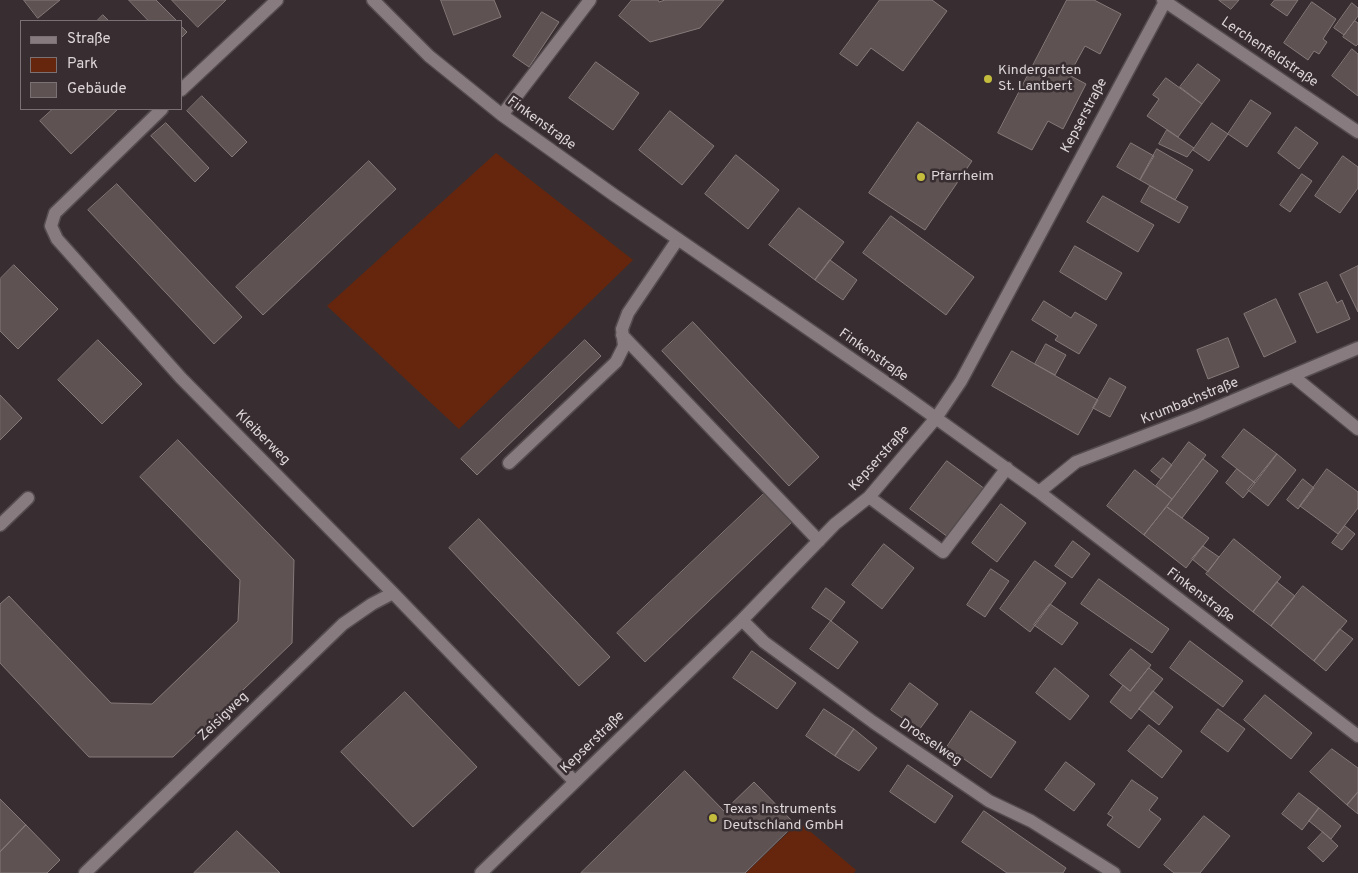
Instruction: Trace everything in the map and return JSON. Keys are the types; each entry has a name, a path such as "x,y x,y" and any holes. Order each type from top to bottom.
{"street":[{"path":"182,89 277,0"},
{"name":"Finkenstraße","path":"373,0 429,56 502,116 1007,468 1358,736"},
{"path":"502,116 590,0"},
{"name":"Lerchenfeldstraße","path":"1165,0 1358,132"},
{"name":"Kepserstraße","path":"481,873 742,620 835,524 869,497 936,418 961,381 1165,0"},
{"name":"Kleiberweg","path":"161,110 55,213 51,226 57,239 181,378 394,593 574,781"},
{"path":"509,463 616,362 624,346 622,329 628,313 678,239"},
{"path":"622,334 819,541"},
{"name":"Krumbachstraße","path":"1039,492 1076,462 1199,415 1358,348"},
{"path":"1293,376 1358,429"},
{"path":"869,497 943,552 1007,468"},
{"path":"0,525 28,498"},
{"name":"Zeisigweg","path":"85,873 343,624 372,604 394,593"},
{"name":"Drosselweg","path":"742,620 764,642 839,698 989,801 1031,821 1114,873"}],"green space":[{"path":"496,153 633,260 459,429 327,306"},
{"path":"799,822 856,870 854,873 746,873"}],"building":[{"path":"24,0 60,0 38,18"},
{"path":"129,0 156,0 176,20 148,20"},
{"path":"172,0 226,0 198,27"},
{"path":"441,0 494,0 501,17 454,35"},
{"path":"632,0 658,0 659,2 665,0 724,0 700,28 650,42 619,16"},
{"path":"880,0 932,0 947,11 903,71 871,48 857,66 840,54"},
{"path":"1067,0 1094,0 1121,14 1100,54 1085,46 1069,75 1086,84 1063,129 1048,121 1032,150 998,133"},
{"path":"1219,0 1239,0 1231,9"},
{"path":"1275,0 1298,0 1287,16 1271,5"},
{"path":"1312,2 1336,19 1323,39 1327,42 1319,54 1314,51 1308,60 1284,43"},
{"path":"1352,3 1358,8 1358,16 1344,35 1334,28"},
{"path":"542,12 559,22 529,67 513,56"},
{"path":"103,15 108,20 98,20"},
{"path":"1355,21 1358,23 1358,44 1356,46 1343,37"},
{"path":"182,27 187,32 182,37"},
{"path":"1352,49 1358,54 1358,96 1332,76"},
{"path":"596,62 639,93 613,130 569,98"},
{"path":"1198,64 1220,80 1202,104 1180,87"},
{"path":"1166,78 1202,104 1178,137 1147,116 1159,99 1153,95"},
{"path":"202,96 247,142 232,157 187,111"},
{"path":"1251,100 1271,113 1247,147 1228,134"},
{"path":"52,110 117,110 71,154 40,121"},
{"path":"670,111 714,146 682,185 639,150"},
{"name":"Pfarrheim","path":"918,122 972,161 925,230 869,193"},
{"path":"166,123 209,168 195,182 151,136"},
{"path":"1212,123 1228,134 1209,161 1193,150"},
{"path":"1296,127 1318,143 1299,169 1278,153"},
{"path":"1167,130 1194,148 1187,157 1159,144"},
{"path":"1131,143 1154,156 1140,180 1117,167"},
{"path":"1157,149 1193,170 1175,200 1140,180"},
{"path":"736,155 779,190 748,229 705,194"},
{"path":"1343,156 1358,167 1358,188 1340,213 1315,196"},
{"path":"369,161 396,189 263,315 236,287"},
{"path":"1302,174 1312,181 1290,212 1280,205"},
{"path":"117,184 242,317 214,344 88,210"},
{"path":"1150,186 1188,207 1179,223 1141,202"},
{"path":"1103,196 1154,225 1138,252 1087,222"},
{"path":"799,208 844,242 815,280 769,245"},
{"path":"891,216 974,277 946,315 863,253"},
{"path":"1075,246 1122,273 1106,300 1060,272"},
{"path":"830,260 857,280 843,300 815,280"},
{"path":"14,265 58,309 18,349 0,331 0,279"},
{"path":"1358,266 1358,312 1340,275"},
{"path":"1327,282 1337,303 1342,300 1350,319 1317,333 1299,294"},
{"path":"1276,299 1296,342 1264,357 1244,314"},
{"path":"1044,301 1071,318 1075,312 1097,325 1079,354 1055,340 1058,336 1032,320"},
{"path":"693,322 819,457 789,486 662,351"},
{"path":"1228,338 1239,367 1208,379 1197,350"},
{"path":"98,340 142,384 102,424 58,380"},
{"path":"585,340 601,356 477,475 461,459"},
{"path":"1046,344 1066,355 1055,375 1035,364"},
{"path":"1012,351 1098,400 1078,435 992,386"},
{"path":"1110,378 1126,387 1110,417 1093,408"},
{"path":"0,395 22,418 0,440"},
{"path":"1244,429 1277,454 1255,483 1222,457"},
{"path":"178,440 294,560 292,643 173,757 89,757 0,663 0,604 9,596 111,703 152,704 238,621 240,580 140,477"},
{"path":"1189,442 1206,455 1172,499 1156,486"},
{"path":"1277,454 1296,470 1268,506 1248,490"},
{"path":"1163,458 1172,465 1161,479 1151,471"},
{"path":"1203,459 1218,471 1182,518 1167,507"},
{"path":"947,461 985,489 948,537 910,509"},
{"path":"1237,469 1255,483 1243,498 1226,483"},
{"path":"1327,469 1358,492 1358,508 1338,534 1300,506"},
{"path":"1135,470 1172,499 1144,535 1107,506"},
{"path":"1303,479 1314,488 1298,509 1287,500"},
{"path":"767,491 794,520 645,662 617,633"},
{"path":"1001,504 1026,523 997,562 972,543"},
{"path":"1167,507 1209,538 1186,568 1144,535"},
{"path":"479,519 610,657 579,686 449,548"},
{"path":"1345,526 1355,534 1342,550 1332,543"},
{"path":"1234,539 1281,577 1253,612 1206,574"},
{"path":"1073,541 1090,554 1072,578 1055,566"},
{"path":"884,544 914,568 882,609 852,585"},
{"path":"1203,546 1219,557 1208,572 1192,559"},
{"path":"1035,561 1066,583 1030,632 1000,609"},
{"path":"991,569 1009,581 985,617 967,605"},
{"path":"1099,579 1169,629 1152,653 1081,604"},
{"path":"1277,582 1295,596 1271,626 1253,612"},
{"path":"1303,586 1347,621 1314,661 1271,626"},
{"path":"826,588 845,602 831,621 812,608"},
{"path":"1050,604 1078,623 1062,645 1034,625"},
{"path":"831,621 858,642 838,669 810,649"},
{"path":"1340,629 1353,639 1326,671 1314,661"},
{"path":"1190,641 1243,681 1223,707 1170,668"},
{"path":"1131,649 1151,665 1130,691 1110,675"},
{"path":"752,651 796,683 777,709 733,678"},
{"path":"1055,668 1089,696 1070,720 1036,693"},
{"path":"1149,668 1163,679 1131,719 1110,702 1123,685 1130,691"},
{"path":"910,683 938,704 919,730 891,710"},
{"path":"1153,691 1173,707 1159,725 1139,709"},
{"path":"405,692 477,767 413,827 341,752"},
{"path":"1265,695 1312,733 1291,759 1244,720"},
{"path":"824,709 854,729 835,756 806,736"},
{"path":"1218,709 1245,729 1228,752 1201,732"},
{"path":"971,711 1016,742 991,778 947,747"},
{"path":"1149,725 1182,751 1162,778 1128,751"},
{"path":"854,729 877,748 859,771 835,756"},
{"path":"1332,749 1358,768 1358,792 1347,805 1310,772"},
{"path":"1066,762 1095,784 1074,811 1045,790"},
{"path":"908,765 953,796 935,823 890,792"},
{"name":"Texas Instruments Deutschland GmbH","path":"685,771 724,811 754,782 795,824 745,873 581,873"},
{"path":"1132,780 1158,798 1149,810 1161,819 1139,848 1107,825 1113,817 1108,814"},
{"path":"1358,792 1358,814 1347,805"},
{"path":"1299,793 1319,808 1302,830 1282,814"},
{"path":"0,799 26,825 0,852"},
{"path":"1319,808 1341,826 1331,839 1309,821"},
{"path":"984,811 1066,868 1063,873 1007,873 962,842"},
{"path":"1204,816 1230,836 1200,873 1174,873 1164,865"},
{"path":"26,825 60,860 47,873 0,873 0,852"},
{"path":"237,831 280,873 194,873"},
{"path":"1323,832 1338,846 1323,862 1308,848"}],"place":[{"name":"Kindergarten St. Lantbert","path":"988,79"},
{"name":"Pfarrheim","path":"921,177"},
{"name":"Texas Instruments Deutschland GmbH","path":"713,818"}]}
